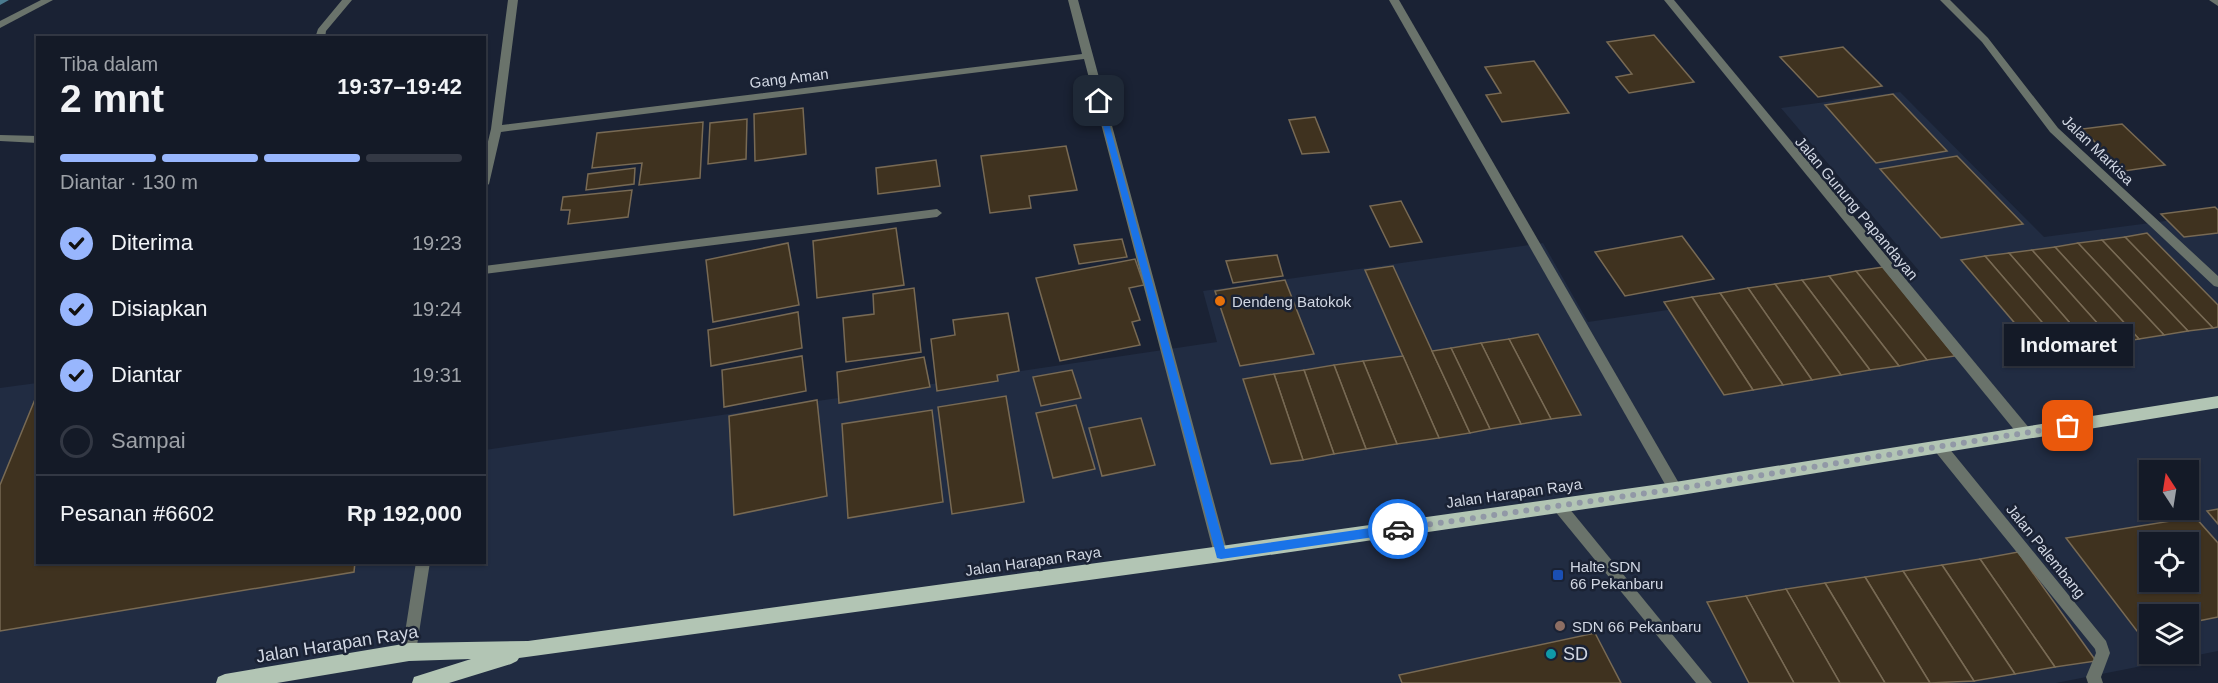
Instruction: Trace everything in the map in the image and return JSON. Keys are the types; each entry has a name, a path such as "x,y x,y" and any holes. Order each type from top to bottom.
{"main road":[{"name":"Jalan Harapan Raya","path":"225,683 409,652 528,649 1221,554 1675,489 2218,402"},
{"name":"Jalan Harapan Raya","path":"421,683 528,649"}],"street":[{"path":"0,25 48,0"},
{"path":"320,36 321,31 347,0"},
{"path":"487,148 496,129 513,0"},
{"path":"1073,0 1221,554"},
{"path":"1394,0 1675,489"},
{"name":"Jalan Gunung Papandayan","path":"1669,0 2025,433"},
{"name":"Jalan Markisa","path":"1945,0 1985,40 2054,130 2218,284"},
{"path":"2214,0 2218,3"},
{"name":"Gang Aman","path":"496,129 1087,56"},
{"path":"0,138 36,140"},
{"path":"486,270 937,213"},
{"name":"Jalan Palembang","path":"1939,446 2101,646 2103,653 2093,677 2096,683"},
{"path":"1559,506 1705,683"},
{"path":"409,652 423,564"}],"shaded area":[{"path":"1900,92 2044,237 2218,214 2218,651 2199,655 2199,604 2139,604 2139,664 2152,664 2056,683 0,683 0,388 36,383 36,564 486,564 486,450 1217,342 1203,291 1543,243 1588,322 1920,272 1781,108"}],"building":[{"path":"1654,35 1694,82 1629,93 1616,77 1632,74 1607,42"},
{"path":"1843,47 1882,86 1818,97 1780,57"},
{"path":"1534,61 1569,113 1502,122 1486,95 1501,93 1485,67"},
{"path":"1893,94 1947,151 1876,163 1825,105"},
{"path":"803,108 806,154 755,161 754,114"},
{"path":"1315,117 1329,152 1302,154 1289,120"},
{"path":"747,119 746,159 708,164 710,123"},
{"path":"703,122 700,178 639,185 642,163 592,168 597,133"},
{"path":"2122,124 2165,165 2124,171 2082,129"},
{"path":"1066,146 1077,190 1029,196 1031,208 990,213 981,156"},
{"path":"1957,156 2023,224 1941,238 1880,169"},
{"path":"936,160 940,186 878,194 876,168"},
{"path":"635,168 634,184 586,190 588,174"},
{"path":"632,190 628,217 568,224 570,210 561,210 563,197"},
{"path":"1401,201 1422,242 1390,247 1370,206"},
{"path":"2215,207 2218,210 2218,233 2184,237 2161,214"},
{"path":"896,228 904,285 817,298 813,241"},
{"path":"2147,233 2218,305 2218,327 2213,328 2125,237"},
{"path":"1682,236 1714,279 1625,296 1595,252"},
{"path":"2125,237 2213,328 2188,331 2102,240"},
{"path":"1122,239 1127,257 1079,264 1074,245"},
{"path":"2102,240 2188,331 2164,335 2078,243"},
{"path":"788,243 799,305 713,322 706,260"},
{"path":"2078,243 2164,335 2139,339 2055,247"},
{"path":"2055,247 2139,339 2115,343 2032,250"},
{"path":"2032,250 2115,343 2090,346 2009,253"},
{"path":"2009,253 2090,346 2066,350 1985,256"},
{"path":"1277,255 1283,276 1233,283 1226,261"},
{"path":"1985,256 2066,350 2041,354 1961,260"},
{"path":"1135,259 1144,285 1129,288 1140,320 1132,322 1140,345 1060,361 1036,278"},
{"path":"1393,266 1470,433 1439,438 1365,270"},
{"path":"1883,267 1955,356 1927,360 1856,271"},
{"path":"1856,271 1927,360 1899,366 1829,276"},
{"path":"1829,276 1899,366 1870,370 1802,280"},
{"path":"1285,280 1314,354 1240,366 1215,291"},
{"path":"1802,280 1870,370 1841,375 1775,284"},
{"path":"1775,284 1841,375 1812,380 1748,288"},
{"path":"914,288 921,352 846,362 843,318 874,314 873,294"},
{"path":"1748,288 1812,380 1783,385 1720,293"},
{"path":"1720,293 1783,385 1753,390 1692,297"},
{"path":"1692,297 1753,390 1724,395 1664,302"},
{"path":"798,312 802,348 711,366 708,330"},
{"path":"1008,313 1019,371 997,375 998,381 937,391 931,339 955,335 953,320"},
{"path":"1538,334 1581,415 1551,419 1509,339"},
{"path":"1509,339 1551,419 1521,424 1481,343"},
{"path":"1481,343 1521,424 1490,429 1451,348"},
{"path":"1451,348 1490,429 1470,433 1432,351"},
{"path":"802,356 806,391 724,407 722,370"},
{"path":"1403,356 1439,438 1397,444 1363,361"},
{"path":"924,357 930,387 839,403 837,372"},
{"path":"1363,361 1397,444 1366,449 1334,365"},
{"path":"1334,365 1366,449 1334,454 1304,370"},
{"path":"1072,370 1081,398 1041,406 1033,377"},
{"path":"1304,370 1334,454 1303,460 1274,374"},
{"path":"1274,374 1303,460 1271,464 1243,379"},
{"path":"1006,396 1024,502 952,514 938,407"},
{"path":"36,397 36,564 355,564 354,572 0,631 0,485"},
{"path":"817,400 827,496 734,515 729,416"},
{"path":"1076,405 1095,469 1053,478 1036,413"},
{"path":"932,410 943,502 848,518 842,424"},
{"path":"1141,418 1155,465 1102,476 1089,428"},
{"path":"2218,509 2218,524 2207,511"},
{"path":"2177,520 2198,520 2218,543 2218,617 2199,621 2199,604 2139,604 2139,631 2066,538"},
{"path":"2018,552 2096,661 2055,667 1980,559"},
{"path":"1980,559 2055,667 2015,674 1942,565"},
{"path":"1942,565 2015,674 1974,681 1903,571"},
{"path":"1903,571 1974,681 1930,683 1865,577"},
{"path":"1865,577 1930,683 1885,683 1825,583"},
{"path":"1825,583 1885,683 1840,683 1786,589"},
{"path":"1786,589 1840,683 1794,683 1746,596"},
{"path":"1746,596 1794,683 1749,683 1707,602"},
{"name":"SD","path":"1595,633 1621,683 1402,683 1399,675"}],"waterway":[{"path":"0,2 4,0"}],"way so far":[{"path":"1398,529 1675,489 2068,426"}],"place":[{"name":"Dendeng Batokok","path":"1220,301"},
{"name":"Indomaret","path":"2068,426"},
{"name":"Halte SDN 66 Pekanbaru","path":"1558,575"},
{"name":"SDN 66 Pekanbaru","path":"1560,626"},
{"name":"SD","path":"1551,654"}],"route":[{"path":"1099,101 1221,554 1398,529"}]}
